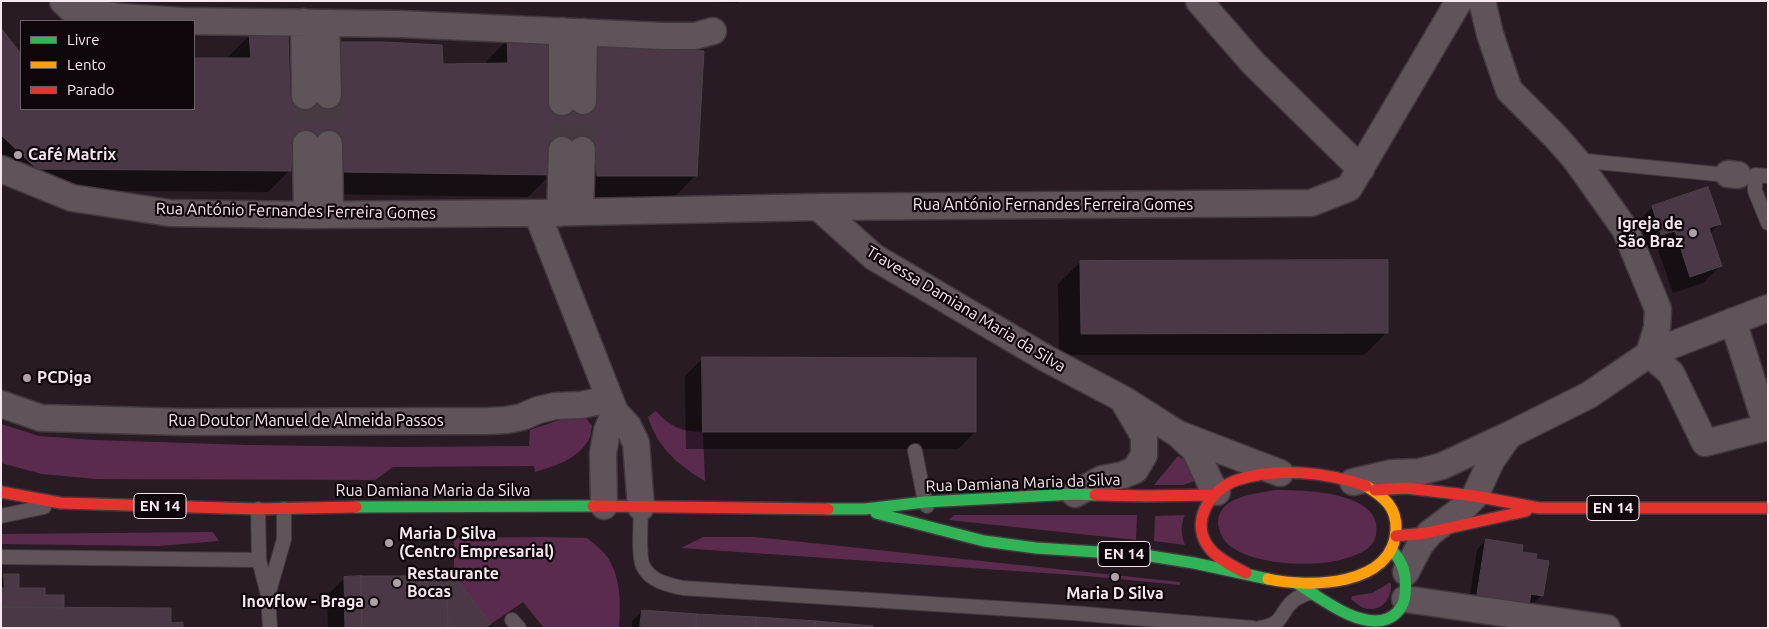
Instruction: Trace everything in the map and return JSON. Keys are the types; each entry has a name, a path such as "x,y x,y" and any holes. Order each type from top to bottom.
{"main road":[{"name":"Rua Damiana Maria da Silva","path":"1,492 61,503 258,509 604,506 865,509 924,502 1075,494 1146,496 1215,493 1238,480 1280,472 1341,478 1364,486 1384,497 1392,508 1397,524 1396,536 1385,560 1365,573 1323,582 1296,583 1269,580 1246,573 1144,555 1000,544 942,532 865,509"},
{"name":"Rua Damiana Maria da Silva","path":"1364,486 1406,488 1475,496 1540,508 1768,508"},
{"name":"Rua Damiana Maria da Silva","path":"1215,493 1204,511 1201,524 1203,536 1209,548 1228,564 1246,573"},
{"name":"Rua Damiana Maria da Silva","path":"1396,536 1414,536 1430,533 1474,521 1540,508"},
{"path":"1296,583 1344,614 1358,621 1374,625 1397,614 1405,599 1406,572 1402,560 1391,549"}],"street":[{"path":"63,1 71,9 120,17 166,20"},
{"path":"1200,1 1253,64 1360,169"},
{"name":"Rua António Fernandes Ferreira Gomes","path":"1,169 72,198 170,213 559,213 818,207 1311,203 1349,188 1459,1"},
{"path":"1482,1 1490,34 1509,90 1576,160 1625,229 1658,309 1657,328 1649,354"},
{"path":"195,21 400,24 695,36 713,31"},
{"path":"315,22 316,96"},
{"path":"573,32 573,102"},
{"path":"317,144 318,214"},
{"path":"572,150 559,213 613,405 628,426 636,443 641,507"},
{"name":"Travessa Damiana Maria da Silva","path":"818,207 874,257 1047,359 1123,399 1178,434 1195,450 1215,493"},
{"path":"1364,486 1392,473 1419,472 1442,466 1509,436 1589,395 1649,354 1768,308"},
{"path":"1649,354 1671,372 1705,443 1766,427 1733,321"},
{"path":"1075,494 1102,478 1123,475 1135,470 1144,455 1144,436 1123,399"},
{"name":"Rua Doutor Manuel de Almeida Passos","path":"1,404 41,418 184,422 507,420 556,406 613,405"},
{"path":"604,506 603,453 613,405"},
{"name":"Travessa Damiana Maria da Silva","path":"1178,434 1280,472"},
{"path":"1406,572 1420,545 1430,533 1463,508 1475,496 1491,461 1509,436"},
{"path":"1405,599 1607,628"}],"lane":[{"path":"1576,160 1728,174"},
{"path":"1768,176 1756,175 1755,191 1768,224"},
{"path":"916,451 924,502 942,532"},
{"path":"1,516 61,503"},
{"path":"641,507 642,566 652,577 673,586 1073,613 1253,628"},
{"path":"258,509 259,560 268,595 270,628"},
{"path":"268,595 284,539 284,509"},
{"path":"1,557 259,560"},
{"path":"1260,628 1270,626 1279,620 1292,601 1312,592"},
{"path":"1072,628 1073,613"}],"shaded area":[{"path":"656,411 666,421 676,427 688,431 703,432 705,481 677,462 663,446 652,428 648,417"},
{"path":"585,417 592,426 589,439 583,448 571,458 535,472 534,466 393,467 375,480 96,479 42,474 1,463 1,424 39,436 94,440 249,445 529,446 530,430 565,418"},
{"path":"1178,456 1189,463 1197,480 1184,485 1154,485"},
{"path":"1275,490 1322,493 1355,501 1368,509 1375,520 1376,535 1374,541 1367,549 1357,555 1328,562 1299,564 1268,561 1253,557 1240,552 1225,542 1218,523 1224,507 1248,495"},
{"path":"954,515 1137,515 1136,540 949,520"},
{"path":"1185,515 1182,530 1185,545 1154,541 1155,516"},
{"path":"213,532 219,541 159,546 1,544 1,534"},
{"path":"703,537 755,537 1180,582 1180,585 1087,576 681,548"},
{"path":"454,538 587,538 605,554 614,571 619,590 619,628 544,628 523,602 491,624 454,576"},
{"path":"1389,583 1391,584 1390,595 1380,607 1364,608 1351,599 1352,596 1372,593"}],"building":[{"path":"1,28 20,53 20,110 195,110 195,58 251,58 249,34 288,35 290,97 341,95 339,42 442,45 443,64 508,63 507,39 547,40 550,84 595,40 637,39 638,49 704,51 697,176 597,176 596,151 571,150 551,175 343,172 342,144 292,145 291,171 37,169 1,135"},
{"name":"Igreja de São Braz","path":"1708,187 1721,224 1709,228 1722,266 1690,277 1675,231 1661,235 1652,206"},
{"path":"1388,260 1388,333 1081,334 1080,261"},
{"path":"702,357 976,358 976,432 703,432"},
{"path":"1486,539 1523,545 1522,552 1537,554 1536,559 1549,561 1543,596 1531,594 1529,605 1477,596"},
{"path":"4,574 19,574 19,588 45,588 45,595 64,595 64,608 1,607 1,588 4,588"},
{"path":"361,576 447,576 448,628 362,628"},
{"path":"361,576 362,628 345,628 344,577"},
{"path":"447,576 454,576 491,624 486,628 448,628"},
{"path":"1,607 171,608 171,623 183,622 183,628 1,628"},
{"path":"642,610 697,614 696,628 640,628"},
{"path":"697,614 756,617 756,628 696,628"},
{"path":"756,617 816,621 815,628 756,628"},
{"path":"816,621 873,626 873,628 815,628"}],"tunnel":[{"path":"328,95 329,144"},
{"path":"305,96 306,144"},
{"path":"582,150 583,101"},
{"path":"562,102 562,150"}],"traffic: fast":[{"path":"828,509 865,509 925,502 1075,494 1095,495"},
{"path":"356,507 593,506"},
{"path":"876,513 984,541 1036,548 1144,555 1194,563 1268,579"},
{"path":"1296,583 1352,616 1364,620 1376,621 1387,619 1394,615 1402,606 1406,588 1402,565 1391,549"}],"traffic: slow":[{"path":"1268,579 1285,582 1325,582 1346,579 1365,573 1380,563 1391,549 1396,522 1392,509 1384,499 1366,486"}],"traffic: jam":[{"path":"1246,573 1215,554 1204,540 1201,530 1202,519 1210,500 1227,485 1252,476 1285,472 1335,477 1366,486"},
{"path":"1375,490 1406,488 1475,496 1539,508 1768,508"},
{"path":"1,492 61,503 258,509 356,507"},
{"path":"1095,495 1213,495"},
{"path":"593,506 828,509"},
{"path":"1396,536 1426,533 1526,511"}],"place":[{"name":"Café Matrix","path":"18,155"},
{"name":"Igreja de São Braz","path":"1693,233"},
{"name":"PCDiga","path":"27,378"},
{"name":"Maria D Silva (Centro Empresarial)","path":"389,543"},
{"name":"Maria D Silva","path":"1115,577"},
{"name":"Restaurante Bocas","path":"397,583"},
{"name":"Inovflow - Braga","path":"374,602"}]}
